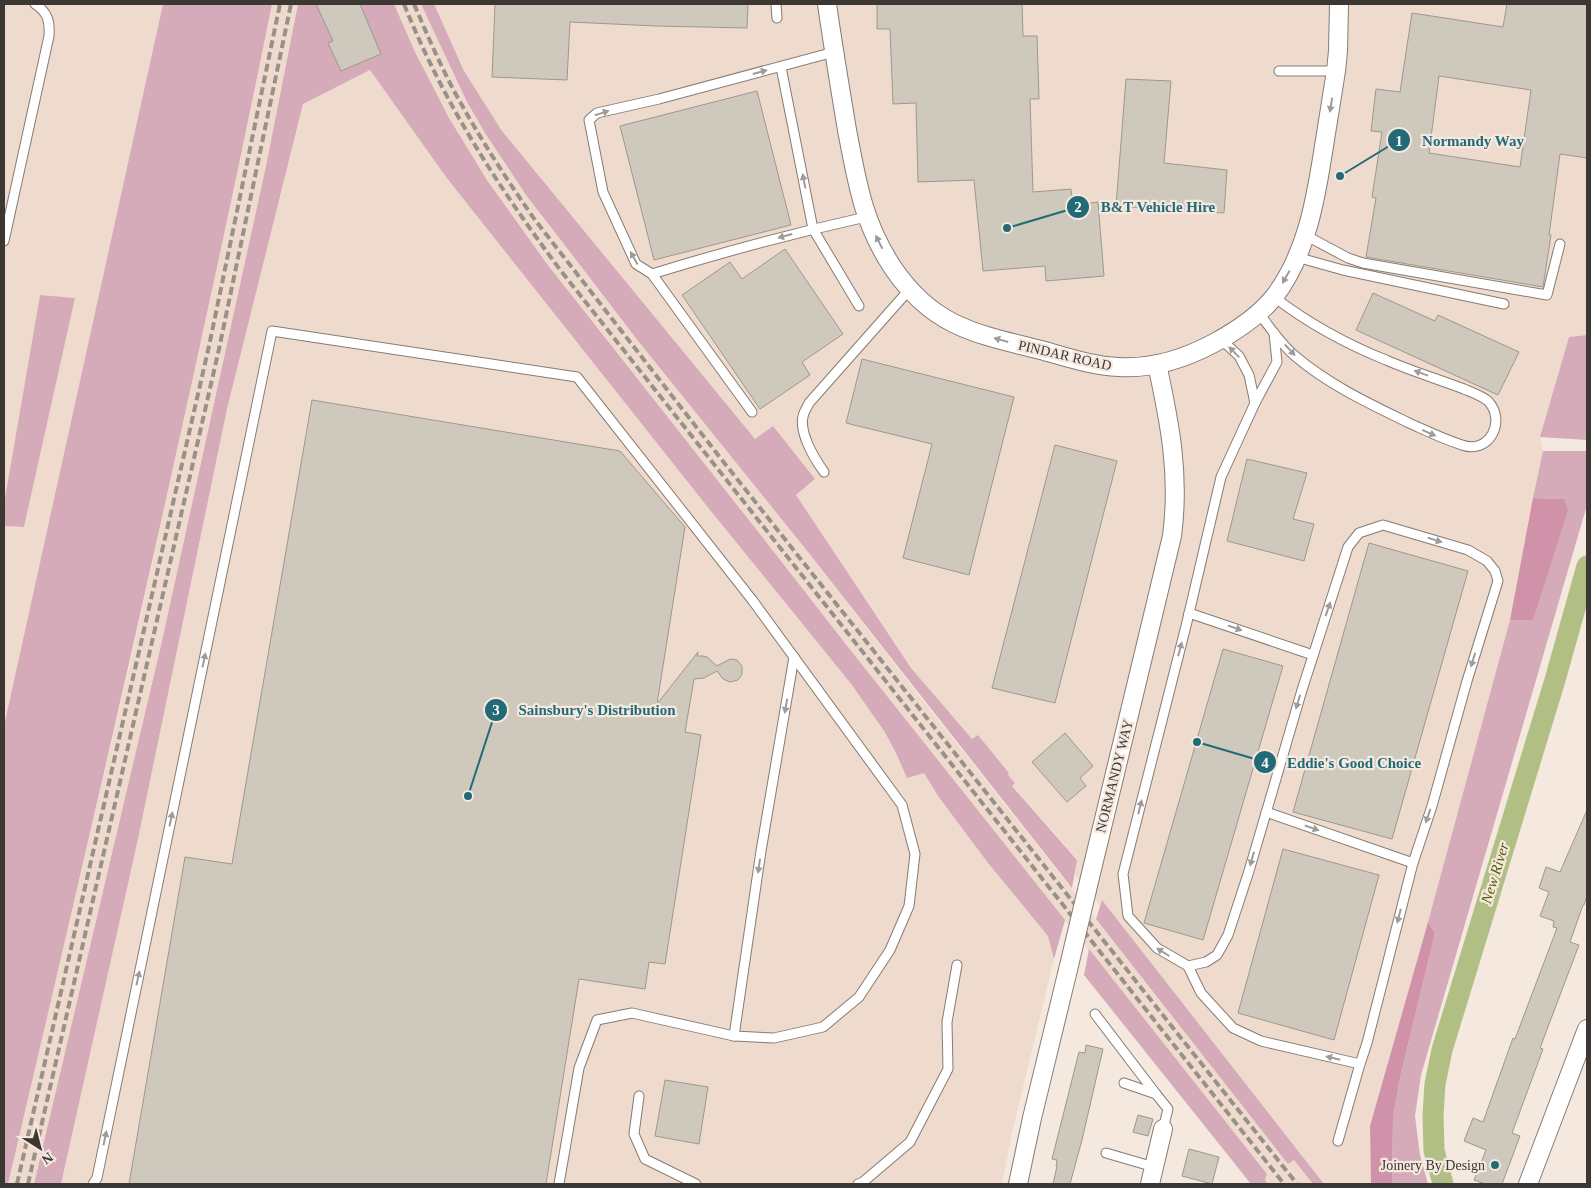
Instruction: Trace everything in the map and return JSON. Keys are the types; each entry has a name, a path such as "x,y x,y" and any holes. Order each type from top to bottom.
{"street":[{"name":"PINDAR ROAD","path":"827,4 858,189 866,217 892,267 909,290 931,310 946,320 980,334 1098,364 1118,367 1157,364 1200,351 1244,326 1274,297 1296,257 1305,235 1317,190 1336,71 1339,4"},
{"name":"NORMANDY WAY","path":"1018,1184 1032,1118 1172,536 1176,509 1174,466 1168,415 1157,364"},
{"path":"1528,1184 1587,1029"},
{"path":"1150,1184 1163,1129"}],"lane":[{"path":"4,241 49,36 50,24 48,16 35,4"},
{"path":"776,4 777,18"},
{"path":"752,412 652,274 636,264 603,192 589,120 597,113 658,99 834,52"},
{"path":"781,67 813,229 859,306"},
{"path":"1279,72 1336,71"},
{"path":"652,274 736,249 866,217"},
{"path":"1305,235 1348,258 1363,263 1547,295 1560,244"},
{"path":"1296,257 1343,270 1504,304"},
{"path":"824,472 807,442 803,427 803,415 809,403 909,290"},
{"path":"1259,312 1294,356 1319,375 1380,410 1442,439 1465,447 1474,448 1482,445 1494,431 1496,419 1488,401 1446,382 1385,360 1296,314 1274,297"},
{"path":"97,1182 272,331 577,377 753,601 902,805 915,854 909,906 890,950 859,997 824,1027 774,1038 734,1036 632,1014 596,1020 579,1068 559,1184"},
{"path":"1274,333 1277,362 1255,403 1221,477 1189,612 1122,874 1128,916 1157,948 1188,966 1201,993 1233,1028 1261,1041 1360,1064"},
{"path":"1215,343 1226,344 1239,356 1249,375 1255,403"},
{"path":"1188,966 1206,962 1217,956 1228,936 1313,655 1348,547 1359,533 1383,525 1468,550 1487,561 1495,571 1498,581 1466,681 1432,806 1413,862 1368,1043 1360,1064 1338,1141"},
{"path":"1189,612 1313,655"},
{"path":"734,1036 761,851 794,658"},
{"path":"1266,812 1413,862"},
{"path":"858,1184 863,1182 910,1142 948,1069 947,1022 957,965"},
{"path":"1095,1014 1168,1109 1163,1129"},
{"path":"1124,1083 1156,1094"},
{"path":"639,1096 634,1134 644,1159 696,1184"},
{"path":"1106,1153 1154,1167"}],"shaded area":[{"path":"4,4 163,4 4,726 5,526 24,527 75,298 40,296 4,504"},
{"path":"163,4 272,4 210,300 77,890 8,1184 4,1184 4,726"},
{"path":"272,4 298,4 266,166 162,641 34,1184 8,1184 133,651 211,296"},
{"path":"298,4 394,4 415,52 449,118 487,180 547,264 1065,920 1054,959 1048,936 988,863 938,796 924,773 907,778 884,731 852,685 710,510 446,177 370,70 303,104 227,409 138,839 61,1184 34,1184 162,641 266,166"},
{"path":"394,4 421,4 466,100 503,161 544,219 1288,1163 1294,1160 1313,1184 1267,1184 1264,1179 1267,1174 583,312 514,220 466,147 435,93"},
{"path":"421,4 434,4 464,71 502,131 755,439 773,426 815,479 796,495 911,668 972,739 978,735 1009,773 1008,775 1015,783 1012,786 1077,860 1072,888 808,552 639,342 526,195 485,133 466,100"},
{"path":"434,4 1587,4 1587,335 1569,337 1540,437 1543,451 1510,620 1428,922 1370,1126 1371,1184 1324,1184 1103,901 1101,907 1074,874 1077,859 1012,785 1007,774 1009,773 978,735 972,740 911,668 796,495 815,480 773,426 755,440 502,131 464,71"},
{"path":"370,70 446,177 710,510 852,685 872,712 896,753 924,773 938,796 988,863 1049,936 1054,959 1012,1133 1002,1184 61,1184 138,839 227,409 303,104"},
{"path":"40,295 75,298 24,527 5,526 4,551 4,504"},
{"path":"1587,335 1587,440 1540,437 1569,337"},
{"path":"1543,451 1587,451 1587,505 1421,1075 1415,1116 1420,1155 1428,1184 1392,1184 1393,1118 1400,1078 1435,933 1428,922 1510,620 1533,620 1564,499 1533,498"},
{"path":"1533,498 1564,499 1568,510 1533,620 1510,620"},
{"path":"1102,900 1324,1184 1313,1184 1294,1160 1288,1164 1096,919"},
{"path":"1428,922 1435,933 1400,1078 1393,1118 1392,1184 1371,1184 1370,1126"},
{"path":"1089,949 1267,1174 1265,1179 1267,1184 1251,1184 1084,975"}],"building":[{"path":"316,4 360,4 381,54 341,71 328,43 333,41"},
{"path":"495,4 748,4 747,28 570,22 567,80 492,77"},
{"path":"877,4 1022,4 1023,36 1037,36 1039,99 1030,99 1033,192 1071,189 1073,205 1098,202 1104,276 1046,281 1045,266 983,271 974,180 918,182 916,103 893,104 890,29 877,29"},
{"path":"1507,4 1587,4 1587,158 1560,154 1543,287 1366,257 1376,198 1372,197 1382,132 1371,131 1376,89 1400,92 1412,13 1503,27","holes":["1439,76 1531,90 1520,167 1429,153"]},
{"path":"1126,79 1171,81 1164,163 1227,170 1224,213 1116,206"},
{"path":"757,91 791,225 654,260 620,126"},
{"path":"785,249 843,334 802,362 810,375 760,409 682,295 730,262 742,279"},
{"path":"1373,293 1435,321 1438,315 1519,352 1498,395 1356,330"},
{"path":"862,359 1014,397 969,575 903,558 932,444 846,423"},
{"path":"312,400 620,451 685,527 657,704 698,652 697,656 707,657 717,666 730,659 737,660 742,666 742,674 738,680 730,682 723,679 717,671 704,678 694,679 685,732 701,735 665,964 649,962 645,989 579,979 546,1184 129,1184 185,857 232,864"},
{"path":"1055,445 1117,461 1055,703 992,688"},
{"path":"1247,459 1307,473 1293,519 1314,524 1304,561 1227,541"},
{"path":"1369,543 1468,571 1392,839 1293,812"},
{"path":"1223,649 1283,666 1203,940 1144,923"},
{"path":"1065,733 1093,766 1080,778 1086,786 1067,802 1032,762"},
{"path":"1587,810 1587,896 1570,942 1579,945 1540,1048 1543,1049 1512,1133 1520,1136 1502,1184 1485,1184 1474,1180 1486,1150 1464,1141 1473,1118 1483,1122 1513,1038 1515,1039 1557,928 1553,927 1554,921 1540,916 1549,892 1539,888 1546,867 1560,872"},
{"path":"1283,849 1379,875 1334,1040 1238,1013"},
{"path":"1086,1045 1103,1049 1082,1140 1070,1184 1053,1184 1057,1160 1052,1159 1079,1052 1085,1053"},
{"path":"665,1080 708,1087 699,1144 655,1136"},
{"path":"1138,1115 1153,1119 1148,1136 1133,1132"},
{"path":"1189,1149 1219,1157 1212,1184 1182,1176"}],"waterway":[{"name":"New River","path":"1443,1184 1434,1150 1433,1115 1435,1084 1442,1050 1555,680 1587,566"}],"railway":[{"path":"17,1184 209,346 280,4"},
{"path":"28,1184 219,349 291,4"},
{"path":"404,4 436,76 454,110 515,207 561,271 1284,1184"},
{"path":"414,4 452,87 492,155 535,220 722,460 1297,1184"}],"place":[{"name":"Normandy Way","path":"1340,176"},
{"name":"B&T Vehicle Hire","path":"1007,228"},
{"name":"Eddie's Good Choice","path":"1197,742"},
{"name":"Sainsbury's Distribution","path":"468,796"},
{"name":"Joinery By Design","path":"1495,1165"}]}
